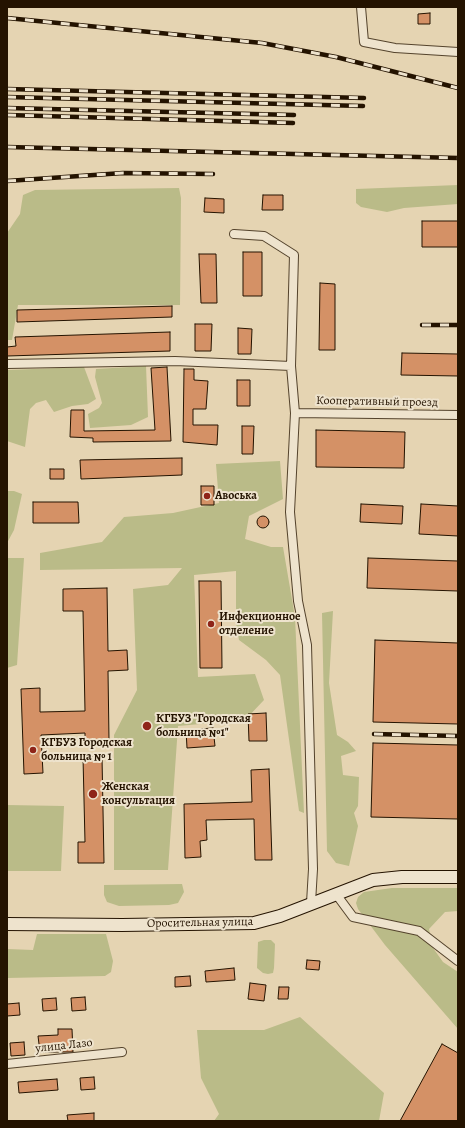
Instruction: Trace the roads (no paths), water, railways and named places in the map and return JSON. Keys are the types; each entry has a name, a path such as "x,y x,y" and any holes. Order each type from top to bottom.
{"main road":[{"name":"Оросительная улица","path":"7,924 122,925 254,923 280,916 373,880 402,877 458,877"}],"street":[{"path":"361,7 364,42 395,48 458,52"},
{"path":"234,234 264,236 294,255 291,366 295,413 290,512 298,600 307,645 313,870 311,903"},
{"path":"7,364 175,361 291,366"},
{"name":"Кооперативный проезд","path":"295,413 458,415"},
{"path":"336,894 353,917 419,931 458,961"},
{"name":"улица Лазо","path":"7,1064 122,1052"}],"railway":[{"path":"7,18 262,43 336,57 458,88"},
{"path":"7,89 364,98"},
{"path":"7,97 363,106"},
{"path":"7,108 294,115"},
{"path":"7,115 293,123"},
{"path":"7,147 458,158"},
{"path":"7,181 123,173 213,174"},
{"path":"422,325 458,325"},
{"path":"374,734 458,736"}],"place":[{"name":"Авоська","path":"207,496"},
{"name":"Инфекционное отделение","path":"211,624"},
{"name":"КГБУЗ \"Городская больница №1\"","path":"147,726"},
{"name":"КГБУЗ Городская больница № 1","path":"33,750"},
{"name":"Женская консультация","path":"93,794"}]}
